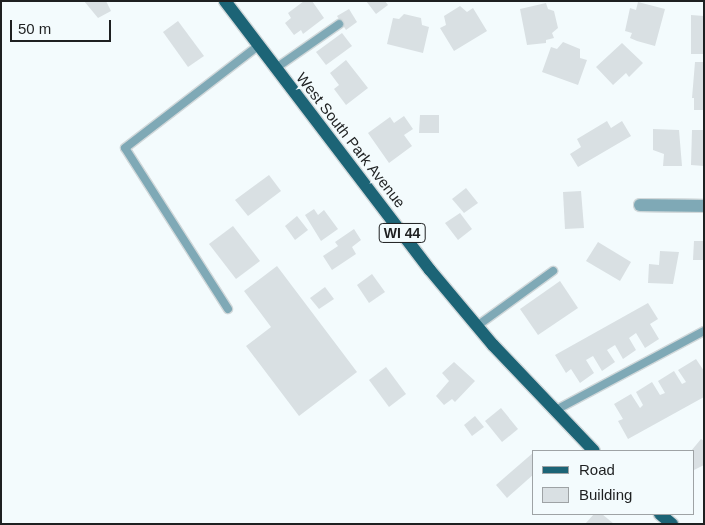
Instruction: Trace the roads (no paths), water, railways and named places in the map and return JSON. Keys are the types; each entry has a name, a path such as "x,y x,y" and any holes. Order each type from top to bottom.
{"main road":[{"name":"West South Park Avenue","path":"225,1 430,270 477,326 554,411 593,450"},
{"path":"661,515 672,524"}],"street":[{"path":"640,205 704,206"}],"lane":[{"path":"276,68 339,24"},
{"path":"228,308 126,148 258,46"},
{"path":"477,326 553,271"},
{"path":"554,411 704,331"}]}
